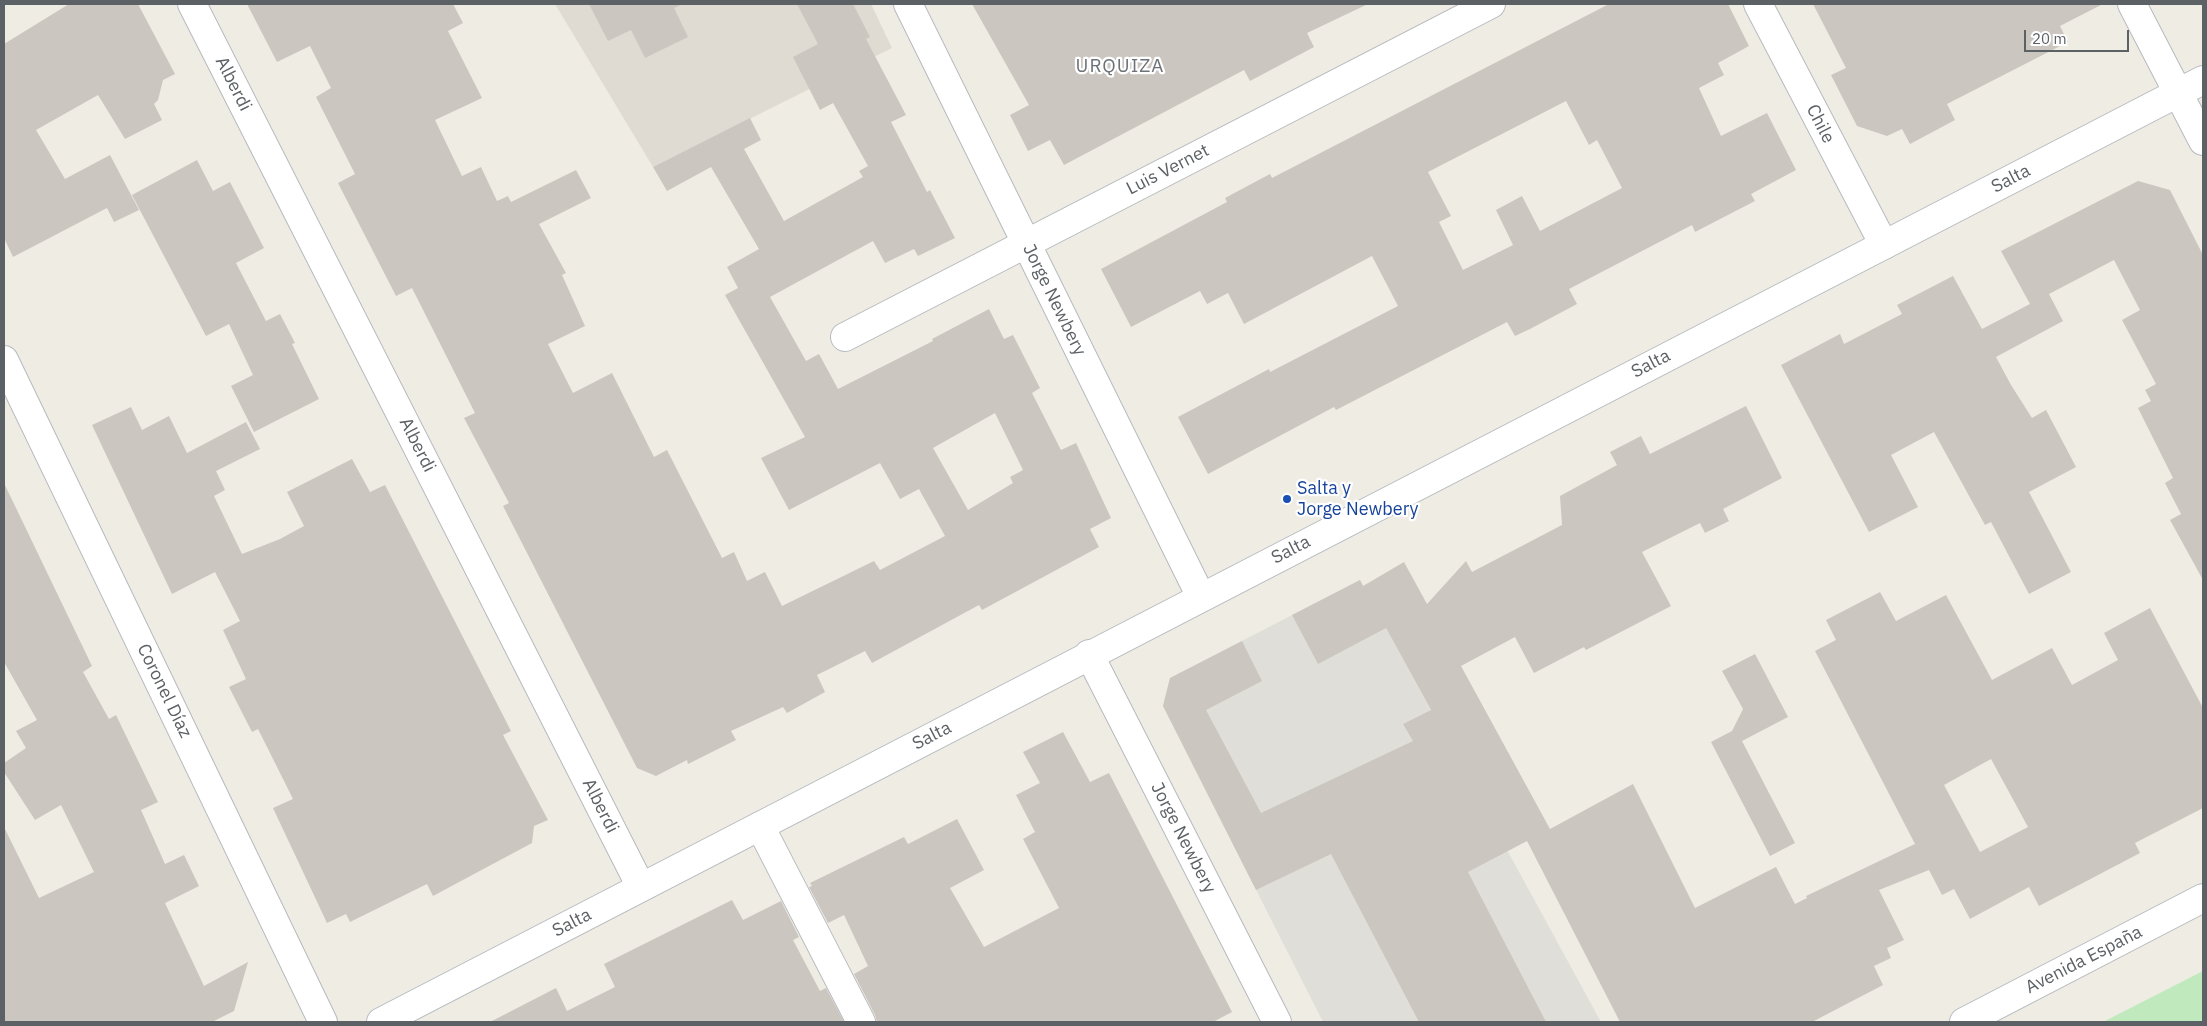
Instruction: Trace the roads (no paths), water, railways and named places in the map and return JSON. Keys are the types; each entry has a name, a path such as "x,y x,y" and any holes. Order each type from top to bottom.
{"street":[{"name":"Alberdi","path":"192,4 641,887"},
{"name":"Jorge Newbery","path":"908,4 1201,597"},
{"name":"Luis Vernet","path":"844,337 1491,4"},
{"name":"Chile","path":"1758,4 1884,245"},
{"path":"2132,4 2203,141"},
{"name":"Salta","path":"381,1022 2203,80"},
{"name":"Coronel Díaz","path":"4,360 323,1022"},
{"name":"Jorge Newbery","path":"1090,654 1276,1022"},
{"path":"760,826 861,1022"},
{"name":"Avenida España","path":"1964,1022 2203,898"}],"place":[{"name":"Salta y Jorge Newbery","path":"1287,499"}],"district":[{"name":"URQUIZA","path":"1120,67"}]}
